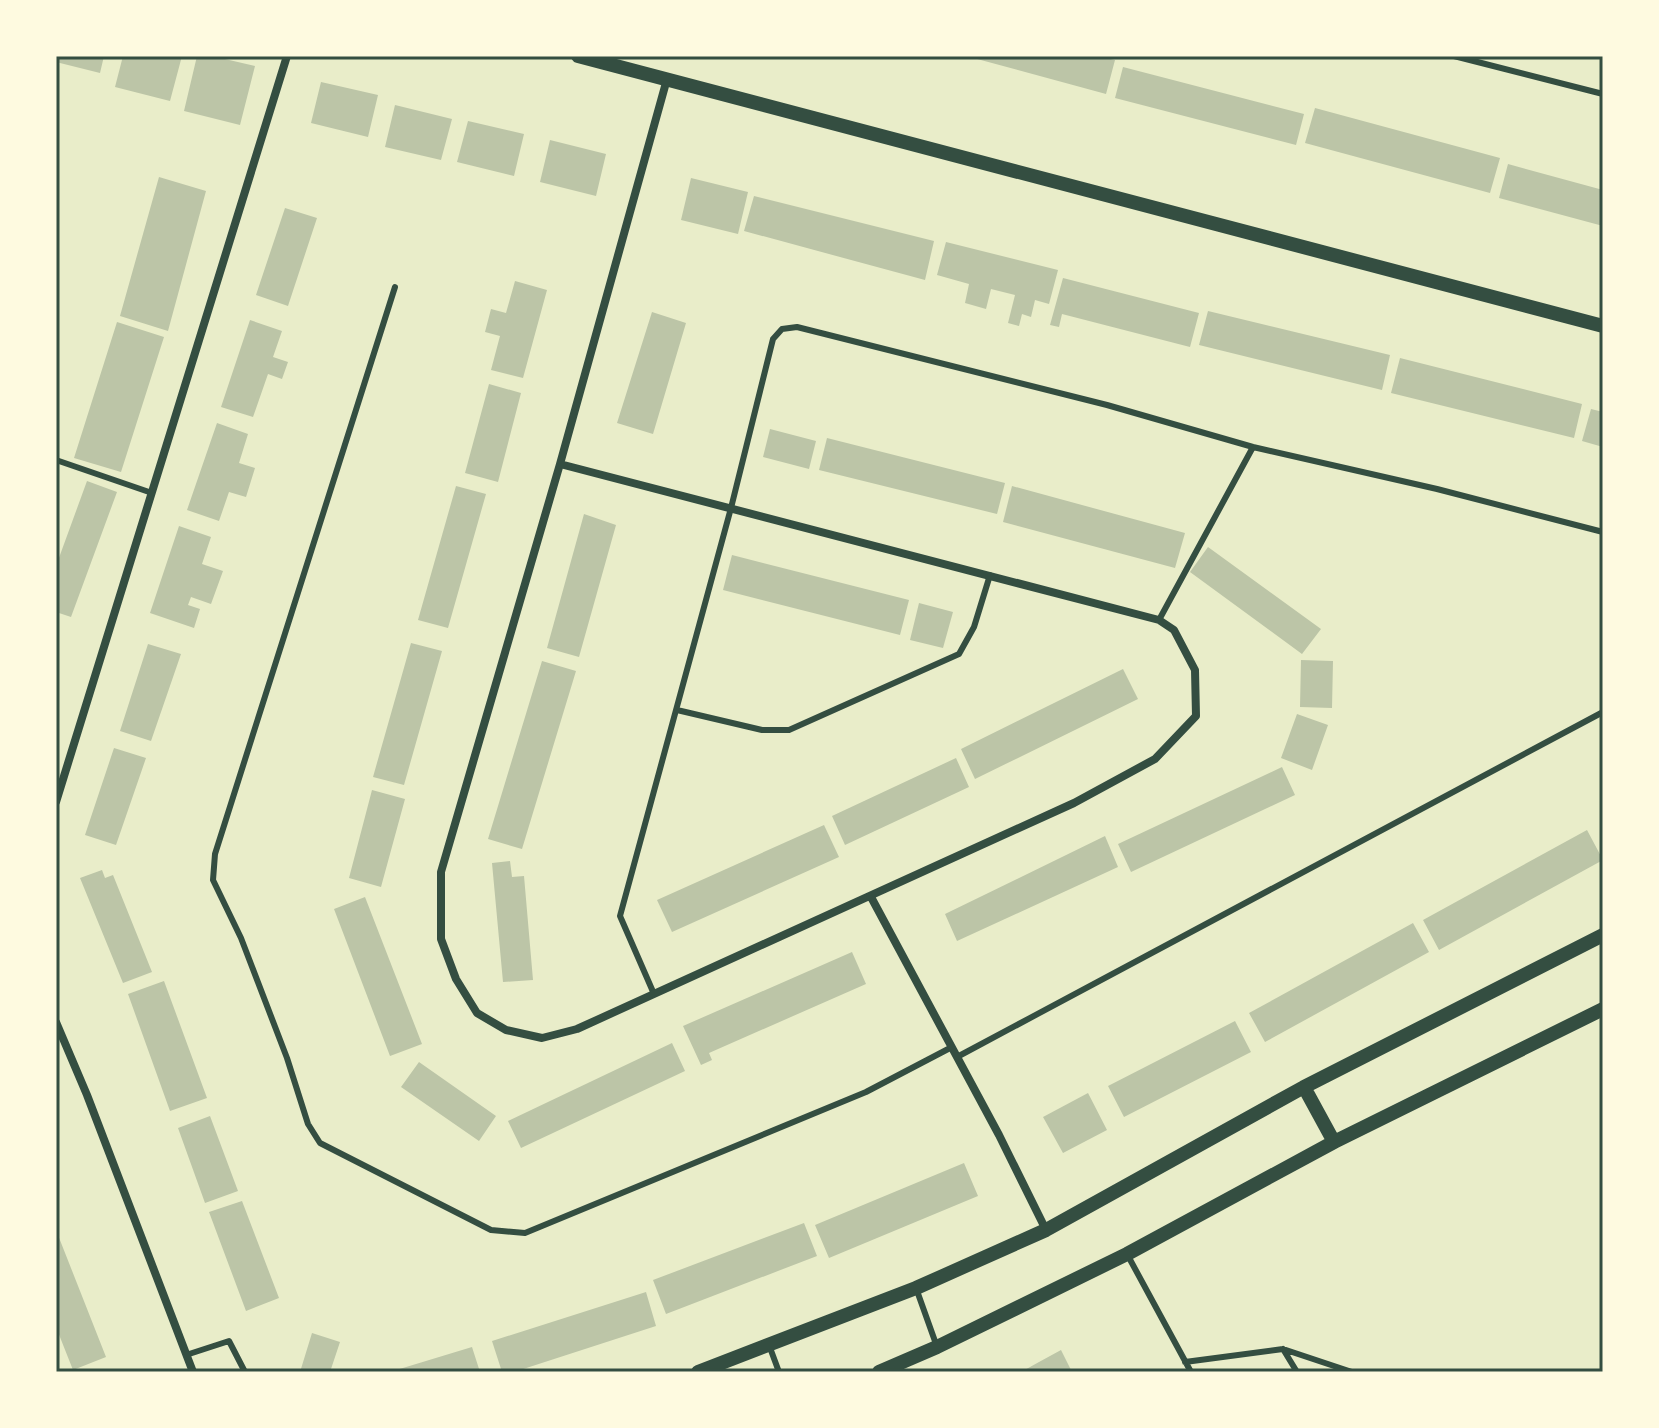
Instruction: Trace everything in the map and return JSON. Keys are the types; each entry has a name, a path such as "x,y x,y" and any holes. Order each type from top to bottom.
{"street":[{"path":"56,802 287,56"},
{"path":"578,56 1603,326"},
{"path":"560,464 1159,620 1174,630 1195,670 1196,716 1155,759 1074,803 577,1029 542,1038 506,1030 477,1013 456,979 441,939 441,872 560,464 667,79"},
{"path":"871,897 1046,1230"},
{"path":"698,1372 916,1288 1046,1230 1304,1087 1603,935"},
{"path":"879,1372 1127,1254 1334,1142 1603,1009"},
{"path":"56,1022 193,1372"},
{"path":"1304,1087 1334,1142"}],"lane":[{"path":"1454,56 1603,94"},
{"path":"395,287 215,854 213,880 251,965 287,1058 308,1124 320,1143 491,1230 525,1233 866,1092 952,1047"},
{"path":"654,994 620,916 731,508 773,339 782,329 797,327 1107,405 1253,447 1437,489 1603,532"},
{"path":"1159,620 1253,447"},
{"path":"56,460 152,493"},
{"path":"677,710 762,730 789,730 959,654 974,627 990,575"},
{"path":"957,1057 1603,712"},
{"path":"1127,1254 1191,1372"},
{"path":"916,1288 937,1347"},
{"path":"186,1355 229,1341 245,1372"},
{"path":"769,1345 779,1372"},
{"path":"1185,1362 1283,1349 1352,1372"},
{"path":"1283,1349 1297,1372"}],"building":[{"path":"56,56 104,56 100,73 56,62"},
{"path":"123,56 182,56 170,101 115,87"},
{"path":"197,56 212,56 255,66 240,125 184,111"},
{"path":"966,56 1098,56 1115,60 1106,94"},
{"path":"1123,67 1304,114 1296,145 1115,98"},
{"path":"321,82 378,95 368,137 311,123"},
{"path":"395,105 452,119 441,160 385,147"},
{"path":"1315,108 1500,158 1490,193 1305,143"},
{"path":"468,121 524,134 514,176 457,162"},
{"path":"550,140 606,154 596,196 540,182"},
{"path":"1508,164 1603,190 1603,226 1499,198"},
{"path":"159,177 206,191 168,331 120,316"},
{"path":"691,178 748,192 738,234 681,220"},
{"path":"754,196 934,241 925,280 744,231"},
{"path":"285,208 317,218 288,306 256,295"},
{"path":"946,242 1058,270 1049,304 1035,300 1031,317 1022,314 1019,326 1008,323 1015,295 991,289 986,309 965,303 969,284 937,275"},
{"path":"1063,278 1199,313 1190,347 1062,314 1059,327 1050,325"},
{"path":"515,281 547,290 523,378 491,370 500,336 485,332 491,309 506,313"},
{"path":"1208,311 1390,355 1382,390 1199,345"},
{"path":"652,312 686,323 653,434 617,423"},
{"path":"250,320 282,331 273,357 288,362 282,379 268,374 253,417 221,407"},
{"path":"117,322 164,337 121,472 74,458"},
{"path":"1400,358 1582,404 1574,438 1391,393"},
{"path":"489,384 521,393 498,482 465,473"},
{"path":"1591,409 1603,412 1603,447 1582,441"},
{"path":"217,423 248,434 239,463 255,468 246,497 229,492 219,521 187,510"},
{"path":"770,429 816,441 809,469 763,457"},
{"path":"827,438 1005,483 997,514 819,470"},
{"path":"87,481 117,492 71,617 56,612 56,566"},
{"path":"456,486 486,494 448,628 418,620"},
{"path":"1012,486 1185,533 1175,568 1003,522"},
{"path":"584,514 616,525 579,657 547,648"},
{"path":"179,526 211,537 202,564 223,571 211,604 191,597 188,605 200,609 194,628 150,613"},
{"path":"1208,547 1321,629 1302,654 1190,572"},
{"path":"732,555 909,600 900,635 723,590"},
{"path":"919,603 953,612 943,648 910,640"},
{"path":"411,643 442,651 404,785 373,777"},
{"path":"148,644 181,654 151,741 120,731"},
{"path":"1301,660 1333,661 1332,708 1300,707"},
{"path":"542,661 576,671 522,849 488,839"},
{"path":"1123,669 1138,699 975,779 961,749"},
{"path":"1297,714 1328,725 1312,770 1281,758"},
{"path":"114,748 146,758 116,845 85,835"},
{"path":"956,758 969,787 845,845 832,816"},
{"path":"1282,767 1295,795 1131,872 1118,844"},
{"path":"372,790 405,799 381,887 349,878"},
{"path":"824,825 839,857 672,932 657,900"},
{"path":"1587,830 1603,860 1439,950 1423,920"},
{"path":"1105,836 1118,867 957,941 945,914"},
{"path":"510,861 512,877 524,876 533,980 503,982 492,863"},
{"path":"102,870 105,878 113,875 152,972 123,983 80,878"},
{"path":"365,897 422,1044 390,1056 334,909"},
{"path":"1413,923 1429,952 1265,1042 1249,1013"},
{"path":"852,952 866,984 709,1053 712,1060 701,1065 683,1026"},
{"path":"164,981 207,1098 170,1111 128,994"},
{"path":"1235,1021 1251,1052 1124,1117 1108,1086"},
{"path":"672,1043 685,1071 521,1148 508,1121"},
{"path":"419,1062 496,1116 479,1141 401,1087"},
{"path":"1088,1093 1107,1130 1063,1153 1043,1117"},
{"path":"210,1116 238,1191 205,1203 178,1128"},
{"path":"964,1163 978,1196 829,1258 815,1225"},
{"path":"242,1201 279,1298 246,1311 209,1212"},
{"path":"804,1223 817,1256 666,1314 653,1280"},
{"path":"56,1230 106,1357 73,1370 56,1327"},
{"path":"646,1292 656,1326 514,1372 502,1372 492,1341"},
{"path":"312,1333 340,1342 330,1372 300,1372"},
{"path":"472,1347 480,1372 393,1372 393,1371"},
{"path":"1061,1350 1072,1372 1021,1372 1039,1362"}]}
